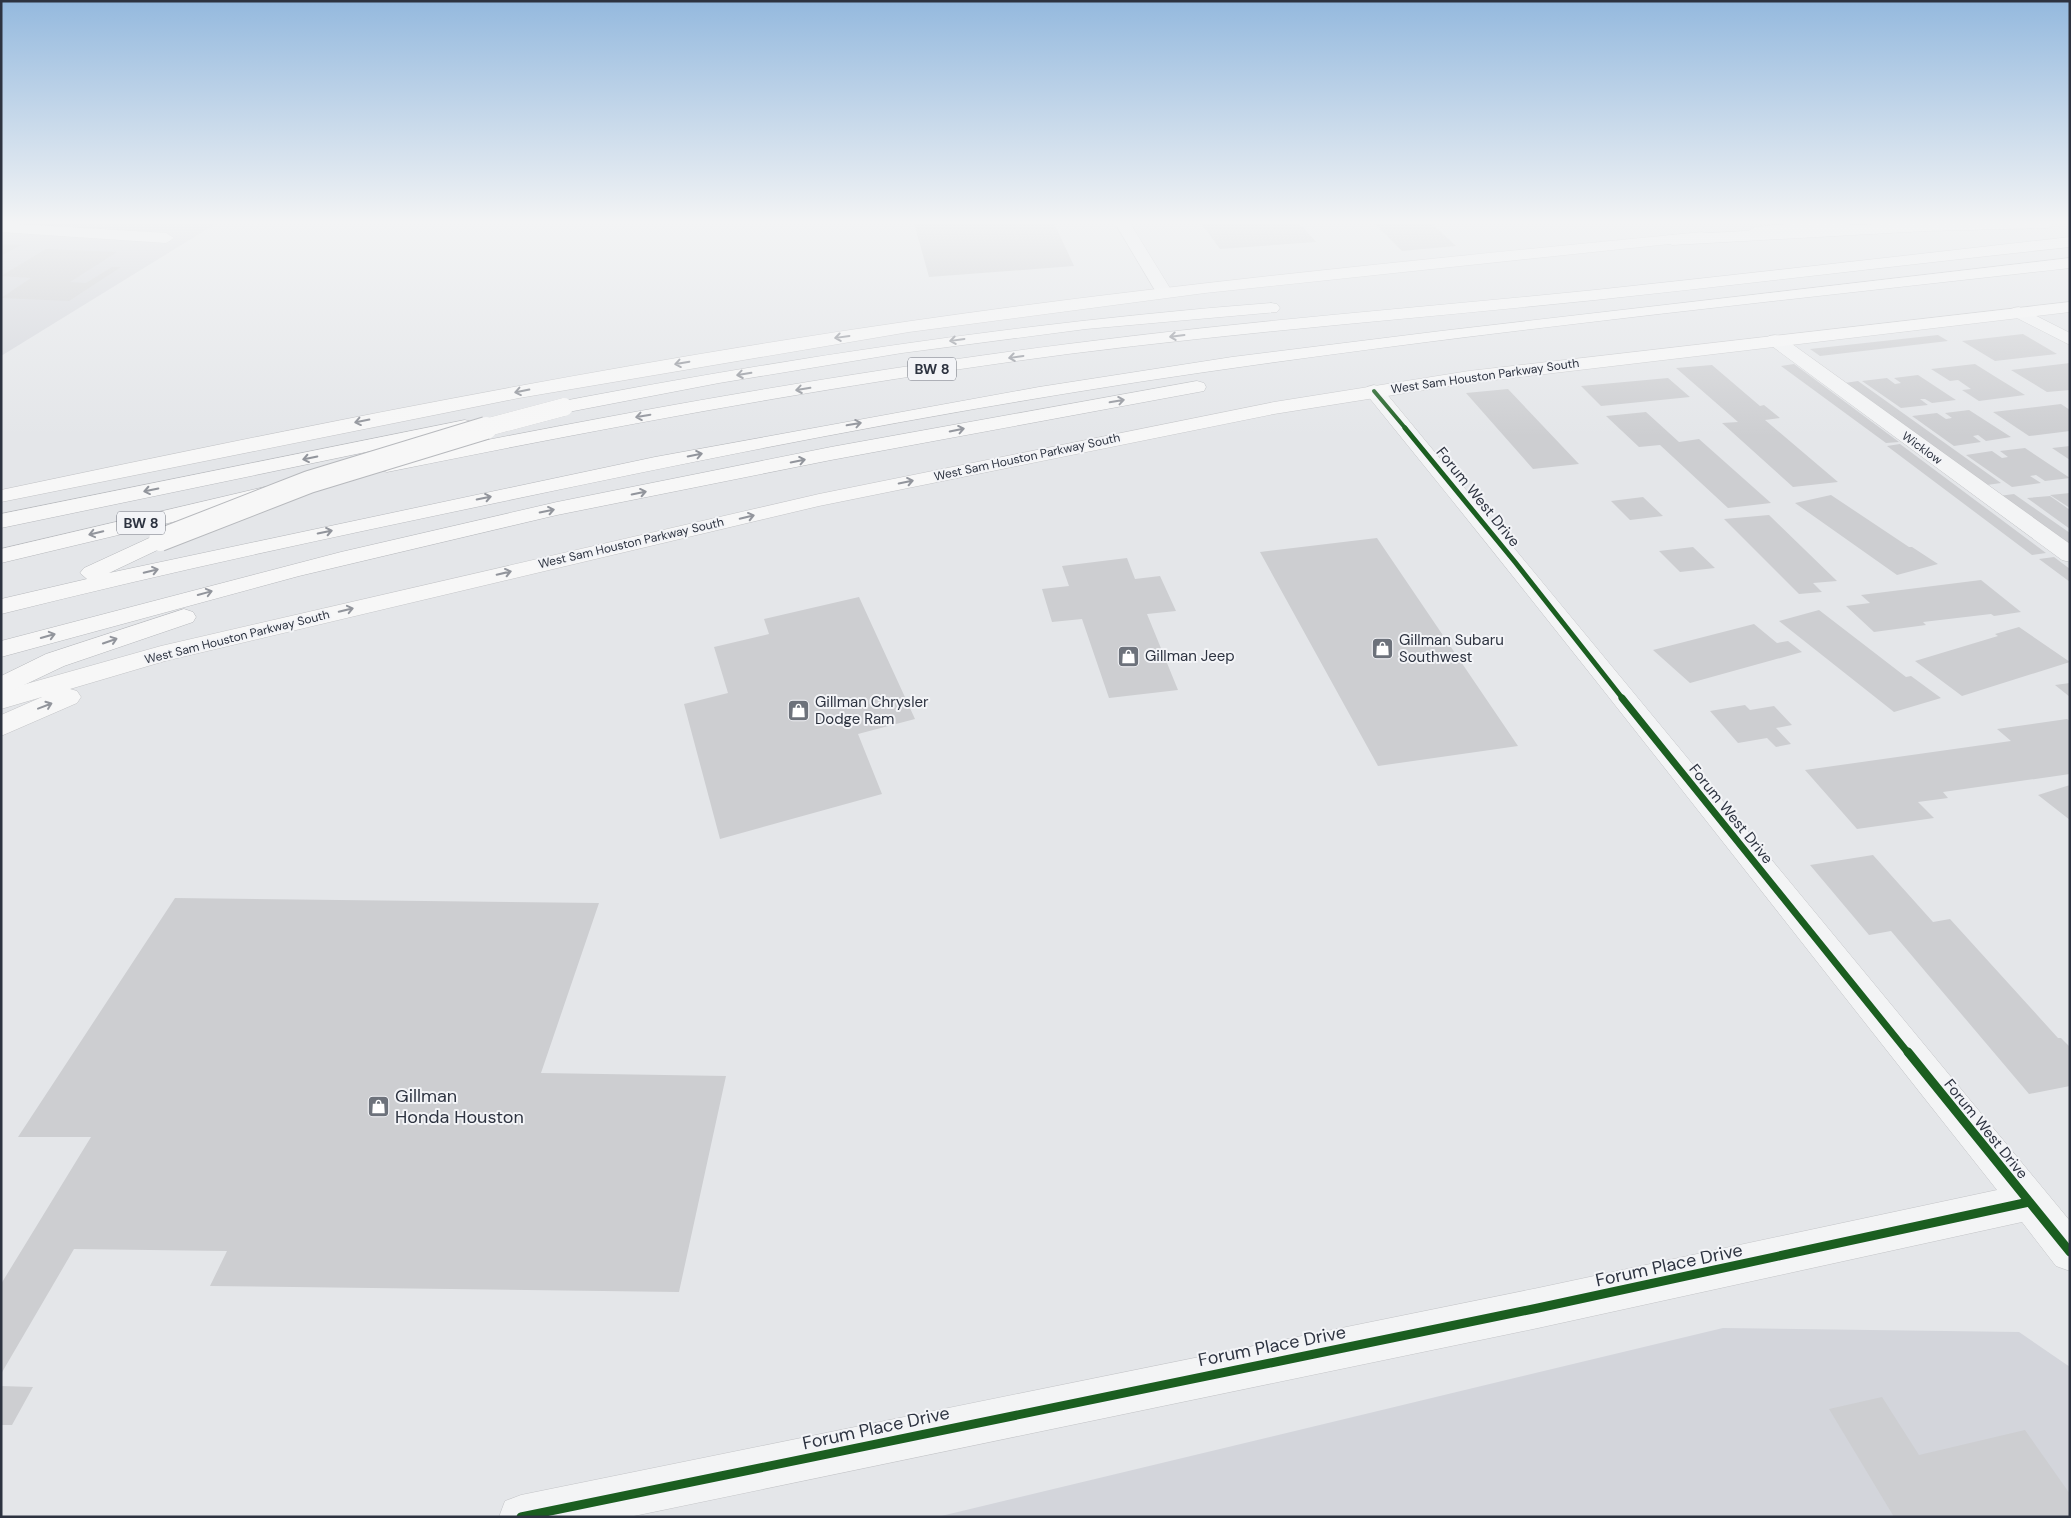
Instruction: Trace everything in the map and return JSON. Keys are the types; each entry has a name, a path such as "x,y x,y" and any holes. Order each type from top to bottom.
{"main road":[{"path":"1,496 255,442 560,384 802,342 1039,308 1158,294"},
{"path":"1,521 564,406 831,359 1022,331 1145,318 1473,294"},
{"path":"1568,294 1591,295"},
{"name":"BW 8","path":"1,556 280,489 505,442 874,378 1187,335 1601,294"},
{"path":"1,607 278,542 618,470 840,426 1004,398 1229,364 1501,329 1804,294"},
{"name":"West Sam Houston Parkway South","path":"1,700 161,654 480,578 829,498 1048,452 1274,408 1469,377 2070,307"},
{"path":"1,649 208,592 366,552 582,504 948,432 1226,382 1480,343 1501,329"},
{"path":"1,619 160,540 229,509 302,482 402,450 564,406"},
{"path":"1,687 55,660 175,620 328,573 366,552"},
{"path":"1,727 24,714 125,675 230,638"}],"street":[{"path":"2019,312 2070,340"},
{"name":"Wicklow","path":"1775,340 2070,555"},
{"name":"Forum West Drive","path":"1374,391 1504,548 1657,742 2070,1252"},
{"name":"Forum Place Drive","path":"521,1517 1214,1372 1538,1308 2029,1202"}],"shaded area":[{"path":"1,294 102,294 1,356"},
{"path":"1723,1328 2019,1332 2070,1367 2070,1517 937,1517"}],"building":[{"path":"7,294 80,294 69,301 1,298"},
{"path":"2023,334 2057,354 1995,361 1962,341"},
{"path":"1938,335 1948,341 1820,356 1810,349"},
{"path":"2070,363 2070,390 2047,392 2011,370"},
{"path":"1794,364 1899,442 1886,443 1781,366"},
{"path":"1975,364 2025,395 1979,401 1962,390 1971,389 1958,380 1950,381 1931,369"},
{"path":"1712,365 1760,406 1764,405 1780,418 1765,420 1838,482 1793,487 1722,423 1738,422 1676,368"},
{"path":"1918,375 1956,400 1932,403 1925,399 1920,399 1928,405 1901,408 1862,381 1887,378 1895,384 1901,383 1894,378"},
{"path":"1668,378 1690,397 1601,406 1581,386"},
{"path":"1858,381 2001,483 1987,485 1845,383"},
{"path":"1508,389 1579,464 1533,469 1466,393"},
{"path":"2061,404 2070,410 2070,431 2029,436 1993,412"},
{"path":"1969,410 2011,437 1986,441 1978,435 1973,436 1981,442 1954,446 1912,416 1937,413 1946,419 1952,418 1945,413"},
{"path":"1646,412 1679,442 1699,439 1771,503 1728,508 1660,445 1639,447 1606,416"},
{"path":"1900,444 2046,553 2032,555 1887,446"},
{"path":"2070,446 2070,460 2052,448"},
{"path":"2025,448 2070,478 2045,481 2036,475 2030,476 2041,483 2012,487 1966,455 1992,451 2002,458 2008,457 2000,451"},
{"path":"2070,493 2070,508 2050,495"},
{"path":"2014,494 2070,533 2070,546 1999,496"},
{"path":"1831,495 1938,564 1897,575 1795,503"},
{"path":"2050,496 2070,510 2070,529 2027,498"},
{"path":"1643,497 1663,516 1630,520 1611,501"},
{"path":"1769,515 1837,581 1813,583 1822,592 1799,594 1724,519"},
{"name":"Gillman Subaru Southwest","path":"1377,538 1518,746 1378,766 1260,552"},
{"path":"1693,547 1715,568 1680,572 1659,551"},
{"path":"2054,557 2070,569 2070,582 2039,559"},
{"name":"Gillman Jeep","path":"1127,558 1135,579 1160,576 1176,611 1147,614 1178,690 1109,698 1082,619 1052,622 1042,589 1069,586 1062,566"},
{"path":"1981,580 2021,612 1923,622 1926,625 1874,632 1846,606 1870,603 1861,595"},
{"name":"Gillman Chrysler Dodge Ram","path":"859,597 915,719 858,734 882,794 720,839 684,704 728,693 714,647 769,634 764,619"},
{"path":"1819,610 1906,677 1911,676 1941,698 1894,712 1779,621"},
{"path":"1754,624 1777,643 1788,641 1802,652 1690,683 1653,650"},
{"path":"2019,627 2070,662 1962,696 1915,661 1998,636 1995,634"},
{"path":"2070,683 2070,697 2055,685"},
{"path":"1745,705 1750,710 1774,706 1792,725 1776,728 1791,744 1776,747 1767,738 1738,743 1710,711"},
{"path":"2067,719 2070,721 2070,774 1943,792 1948,798 1918,802 1934,818 1857,829 1805,770 2011,741 1997,729"},
{"path":"2070,785 2070,820 2038,795"},
{"path":"1873,855 1933,922 1950,919 2058,1038 2061,1038 2070,1047 2070,1086 2029,1094 1891,931 1869,935 1810,865"},
{"name":"Gillman Honda Houston","path":"175,898 599,903 541,1073 726,1076 679,1292 210,1286 227,1251 74,1249 1,1374 1,1284 91,1137 18,1137"},
{"path":"1,1386 33,1387 12,1425 1,1425"},
{"path":"1882,1397 1919,1455 2025,1430 2070,1494 2070,1517 1894,1517 1829,1409"}],"cycle path":[{"path":"1374,391 1515,562 1657,742 2070,1252"},
{"path":"521,1517 1538,1308 2029,1202"}],"place":[{"name":"Gillman Subaru Southwest","path":"1383,649"},
{"name":"Gillman Jeep","path":"1129,656"},
{"name":"Gillman Chrysler Dodge Ram","path":"799,711"},
{"name":"Gillman Honda Houston","path":"379,1106"}]}
